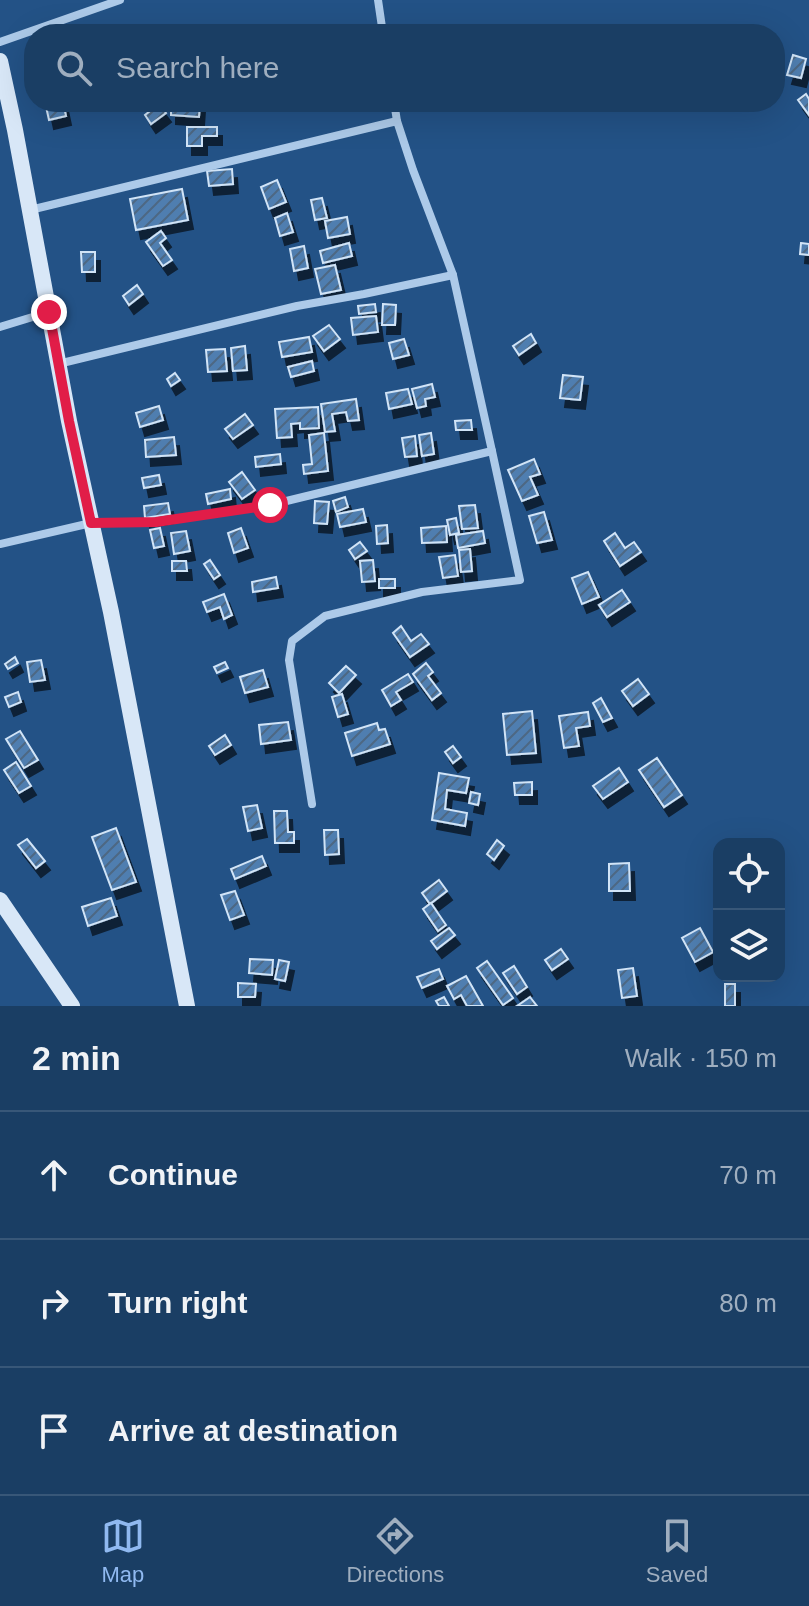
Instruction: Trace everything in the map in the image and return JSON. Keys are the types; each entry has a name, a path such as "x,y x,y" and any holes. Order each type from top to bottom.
{"street":[{"path":"51,24 120,0"},
{"path":"378,0 382,24"},
{"path":"0,42 24,34"},
{"path":"0,61 187,1006"},
{"path":"312,804 289,660 292,641 325,616 422,592 520,580 453,275 413,170 396,112"},
{"path":"30,210 397,121"},
{"path":"58,364 297,306 453,275"},
{"path":"0,327 49,312"},
{"path":"0,544 91,523 156,522 270,505 492,451"},
{"path":"0,900 72,1006"}],"building":[{"path":"793,55 806,59 801,78 787,75"},
{"path":"806,94 809,99 809,115 798,100"},
{"path":"47,112 65,112 66,116 49,120"},
{"path":"149,112 166,113 151,124 145,115"},
{"path":"171,112 199,112 199,117 171,115"},
{"path":"187,127 217,127 217,136 202,136 202,146 187,146"},
{"path":"232,169 233,184 209,186 207,171"},
{"path":"277,180 286,202 269,209 261,187"},
{"path":"182,189 188,220 136,230 130,199"},
{"path":"322,198 327,218 315,220 311,200"},
{"path":"287,213 293,232 280,236 275,218"},
{"path":"347,217 350,234 328,238 325,221"},
{"path":"161,231 166,238 160,243 172,260 163,266 146,242"},
{"path":"349,243 352,256 323,263 320,251"},
{"path":"801,243 809,244 809,255 800,254"},
{"path":"304,246 308,268 294,271 290,249"},
{"path":"81,252 95,252 95,272 82,272"},
{"path":"335,265 341,290 321,294 315,269"},
{"path":"137,285 143,294 129,305 123,296"},
{"path":"375,304 376,312 359,314 358,306"},
{"path":"383,304 396,305 395,325 382,325"},
{"path":"376,316 378,332 353,335 351,318"},
{"path":"329,325 340,339 324,351 313,336"},
{"path":"531,334 536,343 519,355 513,346"},
{"path":"309,337 312,352 282,357 279,342"},
{"path":"404,339 409,355 393,359 389,343"},
{"path":"245,346 247,370 233,371 231,348"},
{"path":"225,349 227,371 208,372 206,350"},
{"path":"312,361 314,371 291,377 288,367"},
{"path":"175,373 180,380 171,386 167,379"},
{"path":"563,375 583,377 580,400 560,398"},
{"path":"432,384 435,397 425,399 426,406 417,408 412,389"},
{"path":"408,389 412,404 389,409 386,393"},
{"path":"356,399 359,420 348,421 346,412 332,414 335,431 325,432 321,404"},
{"path":"159,406 163,420 140,427 136,413"},
{"path":"318,407 319,428 300,429 300,423 291,424 292,437 277,438 275,409"},
{"path":"245,414 253,425 233,439 225,429"},
{"path":"471,420 472,430 456,430 455,421"},
{"path":"324,433 328,471 304,474 303,465 312,464 309,435"},
{"path":"431,433 434,454 422,456 419,435"},
{"path":"415,436 417,456 405,457 402,438"},
{"path":"174,437 176,455 146,457 145,440"},
{"path":"280,454 281,464 256,467 255,457"},
{"path":"534,459 540,474 530,477 538,495 522,501 508,470"},
{"path":"242,472 255,490 242,499 229,482"},
{"path":"159,475 161,485 144,488 142,478"},
{"path":"230,489 231,499 208,504 206,494"},
{"path":"345,497 348,507 336,512 333,501"},
{"path":"315,501 329,502 327,524 314,523"},
{"path":"168,503 170,514 145,518 144,506"},
{"path":"475,505 478,528 462,529 459,506"},
{"path":"363,509 366,522 340,527 337,514"},
{"path":"544,512 552,540 537,543 529,516"},
{"path":"456,518 459,533 450,535 447,520"},
{"path":"387,525 388,543 377,544 376,526"},
{"path":"446,526 447,542 422,543 421,528"},
{"path":"160,528 164,546 154,548 150,530"},
{"path":"241,528 248,548 234,553 228,533"},
{"path":"186,531 190,551 174,554 171,533"},
{"path":"483,531 485,543 458,548 456,535"},
{"path":"615,533 625,548 634,542 641,552 620,566 604,541"},
{"path":"360,542 367,551 355,559 349,550"},
{"path":"470,549 472,571 461,572 459,550"},
{"path":"455,555 458,576 443,578 439,557"},
{"path":"210,560 220,575 214,579 204,564"},
{"path":"373,560 375,581 362,582 360,561"},
{"path":"172,561 186,561 187,571 172,571"},
{"path":"588,572 599,597 582,604 572,578"},
{"path":"276,577 278,588 253,592 252,582"},
{"path":"379,579 395,579 395,588 379,588"},
{"path":"622,590 630,602 607,617 599,605"},
{"path":"224,594 232,615 224,619 220,607 207,612 203,602"},
{"path":"401,626 411,641 421,634 429,644 410,657 393,633"},
{"path":"15,657 18,663 8,669 5,664"},
{"path":"41,660 45,680 30,682 27,662"},
{"path":"225,662 228,668 217,673 214,667"},
{"path":"426,663 433,672 428,676 441,693 432,700 413,674"},
{"path":"346,666 356,675 339,693 329,683"},
{"path":"263,670 268,687 245,693 240,677"},
{"path":"408,674 413,682 396,692 401,700 391,706 382,690"},
{"path":"638,679 649,694 633,706 622,691"},
{"path":"18,692 21,702 9,707 5,697"},
{"path":"342,694 348,714 338,717 332,697"},
{"path":"601,698 612,718 603,722 593,703"},
{"path":"532,711 536,753 507,755 503,714"},
{"path":"588,712 590,726 576,728 579,746 564,748 559,716"},
{"path":"288,722 291,740 261,744 259,725"},
{"path":"377,723 379,730 385,729 390,744 352,756 345,733"},
{"path":"20,731 38,760 24,768 6,739"},
{"path":"225,735 231,745 215,755 209,746"},
{"path":"453,746 461,757 453,763 445,752"},
{"path":"657,758 682,795 664,807 639,770"},
{"path":"16,762 31,786 19,793 4,770"},
{"path":"619,768 628,782 603,799 593,786"},
{"path":"439,773 469,778 466,793 447,790 445,809 467,813 465,826 432,820"},
{"path":"532,782 532,795 515,795 514,783"},
{"path":"471,792 480,794 478,805 469,803"},
{"path":"257,805 262,828 248,831 243,807"},
{"path":"274,811 287,811 288,832 294,832 294,843 275,843"},
{"path":"116,828 136,882 112,890 92,837"},
{"path":"324,830 338,830 339,854 325,855"},
{"path":"27,839 45,861 36,868 18,845"},
{"path":"497,840 504,846 494,860 487,854"},
{"path":"262,856 266,866 235,879 231,869"},
{"path":"629,863 630,891 609,891 609,864"},
{"path":"439,880 447,891 430,904 422,893"},
{"path":"235,891 244,915 230,920 221,895"},
{"path":"111,898 117,916 88,926 82,907"},
{"path":"431,903 446,925 438,931 423,909"},
{"path":"449,928 455,935 437,949 431,941"},
{"path":"700,928 713,952 695,962 682,938"},
{"path":"561,949 568,959 552,970 545,960"},
{"path":"250,959 273,960 272,975 249,973"},
{"path":"279,960 289,962 285,981 275,979"},
{"path":"487,961 513,998 503,1005 477,968"},
{"path":"514,966 527,987 517,994 503,973"},
{"path":"633,968 637,996 622,998 618,970"},
{"path":"439,969 443,979 422,988 417,977"},
{"path":"466,976 483,1006 467,1006 461,995 454,999 447,986"},
{"path":"238,983 256,984 255,997 238,997"},
{"path":"725,984 735,984 735,1006 725,1006"},
{"path":"444,997 449,1006 439,1006 436,1001"},
{"path":"530,997 537,1006 517,1006"}],"route":[{"path":"49,312 91,523 156,522 270,505"}]}
